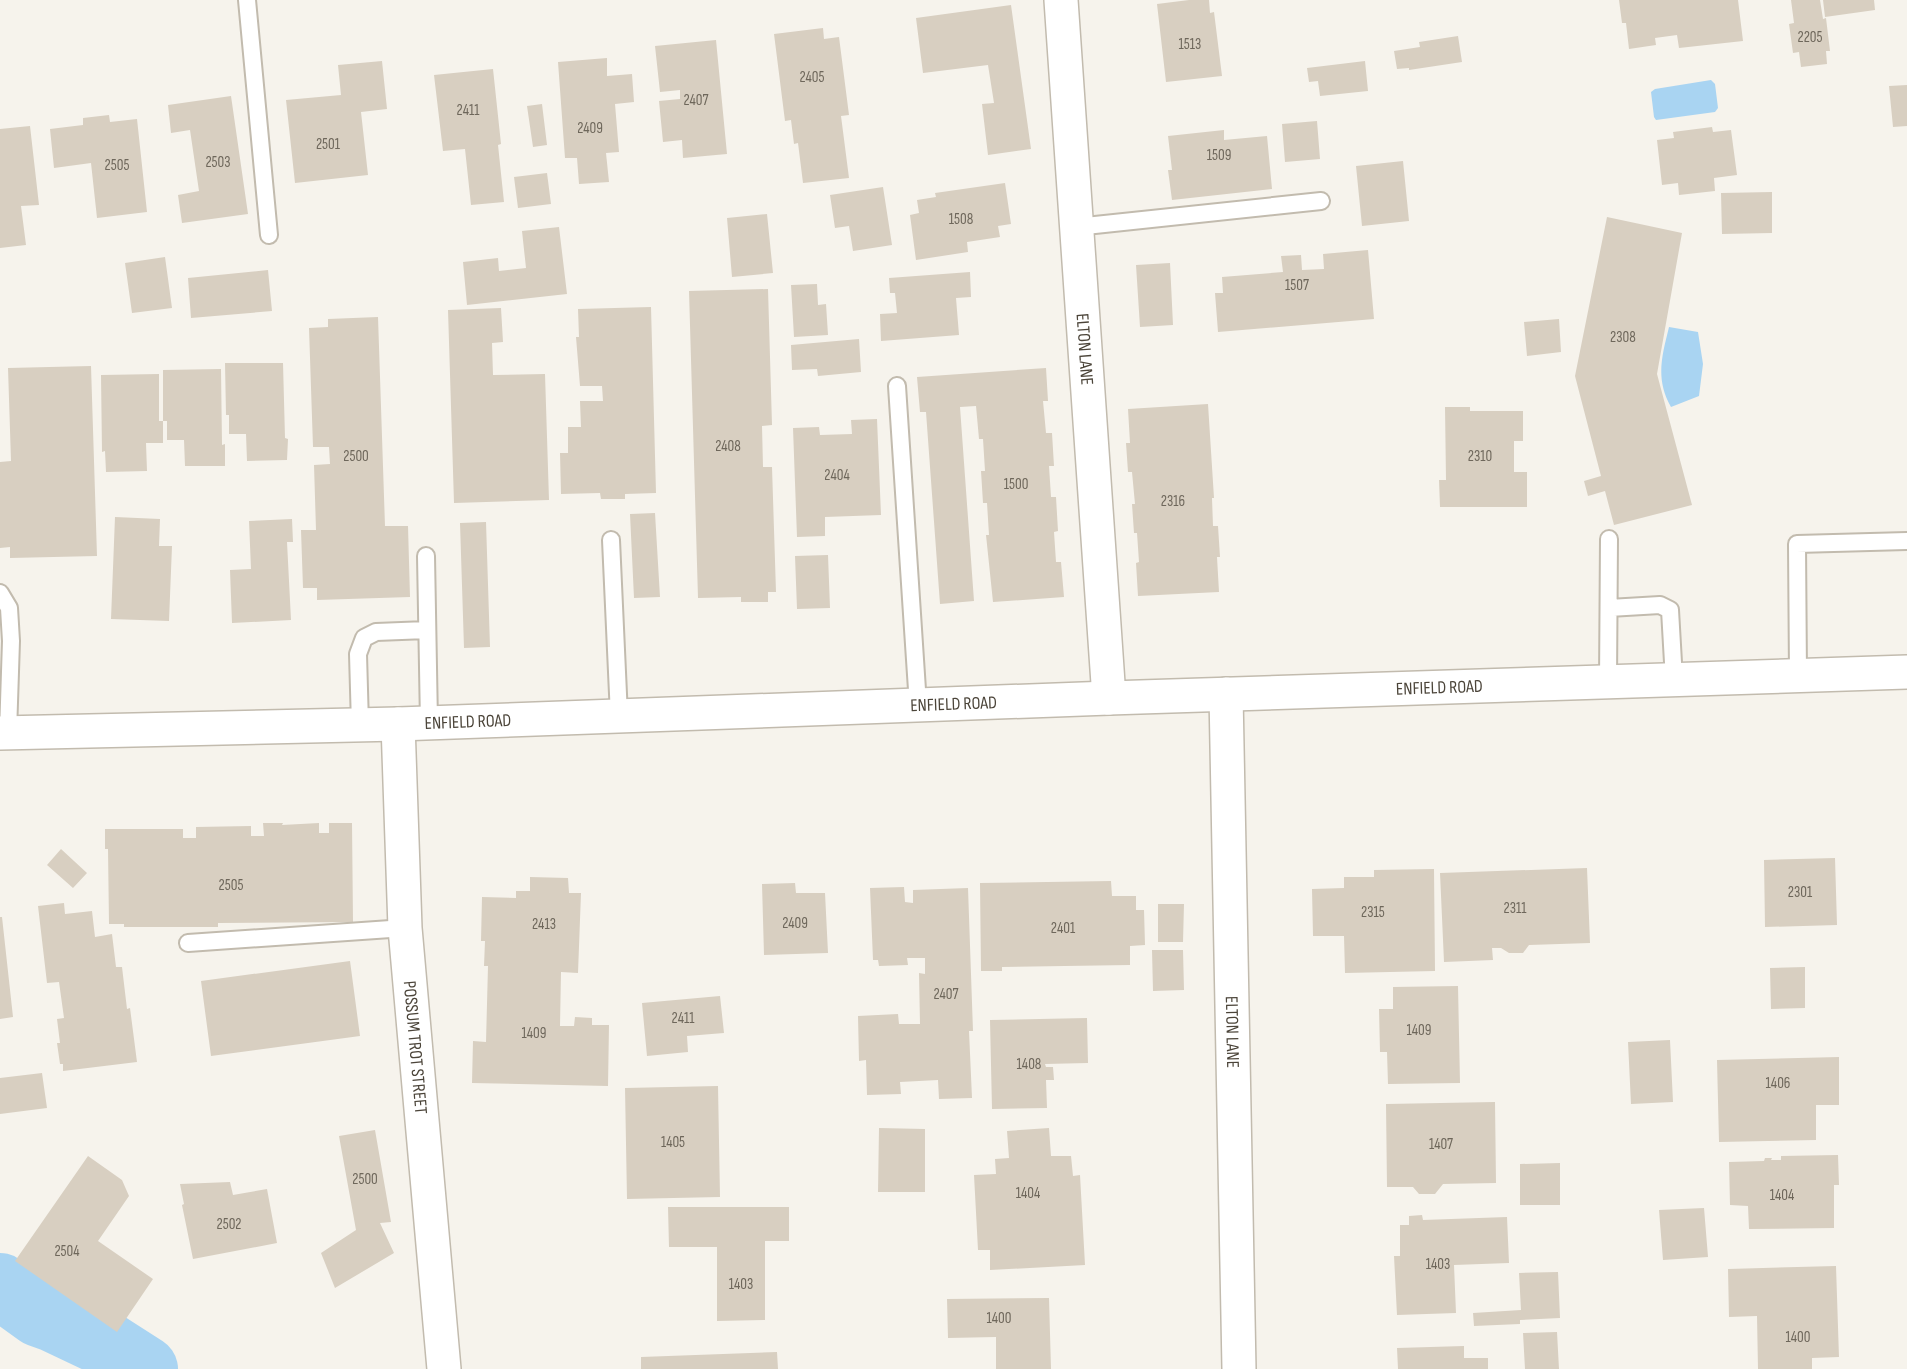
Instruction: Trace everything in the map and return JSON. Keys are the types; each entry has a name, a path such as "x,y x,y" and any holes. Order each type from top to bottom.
{"street":[{"name":"ELTON LANE","path":"1061,0 1109,698"},
{"name":"ENFIELD ROAD","path":"4,733 414,724 1907,672"},
{"name":"ELTON LANE","path":"1226,694 1239,1369"},
{"name":"POSSUM TROT STREET","path":"414,724 405,928 444,1369"},
{"path":"423,1369 444,1369"}],"lane":[{"path":"247,0 269,235"},
{"path":"1076,227 1321,201"},
{"path":"897,386 918,705"},
{"path":"1608,682 1609,539"},
{"path":"611,540 619,716"},
{"path":"1798,675 1797,544 1907,541"},
{"path":"414,724 427,630 426,556"},
{"path":"0,593 9,608 11,641 4,733"},
{"path":"1609,608 1660,605 1670,610 1674,680"},
{"path":"360,725 358,654 364,638 376,632 427,630"},
{"path":"188,943 405,928"}],"water":[{"path":"1711,80 1715,84 1718,108 1715,112 1656,120 1651,92 1655,89"},
{"path":"1669,327 1698,332 1703,364 1699,396 1671,407 1661,377 1662,358"}],"building":[{"path":"1209,0 1210,13 1214,12 1222,76 1166,82 1157,4"},
{"path":"1619,0 1738,0 1743,41 1679,48 1677,35 1655,38 1656,45 1629,49 1626,23 1622,23"},
{"path":"1791,0 1820,0 1823,19 1826,18 1830,51 1826,51 1827,64 1801,67 1799,52 1793,53 1789,24 1794,23"},
{"path":"1823,0 1874,0 1875,10 1825,17"},
{"path":"1011,5 1031,149 988,155 982,104 994,103 988,65 923,73 916,18"},
{"path":"823,28 824,39 839,37 849,115 841,116 849,178 803,183 798,143 794,144 791,120 785,121 774,34"},
{"path":"1458,36 1462,62 1409,70 1409,68 1397,69 1394,51 1420,47 1419,42"},
{"path":"716,40 727,154 683,158 682,140 663,142 659,101 680,99 680,90 660,92 655,46"},
{"path":"607,58 607,76 632,74 634,102 615,104 619,152 606,153 609,182 579,184 577,158 565,158 558,62"},
{"path":"382,61 387,109 361,112 368,175 295,183 286,100 341,95 338,65"},
{"path":"1365,61 1368,91 1320,96 1318,81 1309,82 1307,68"},
{"path":"493,69 504,202 471,205 465,149 443,151 434,75"},
{"path":"1907,85 1907,126 1893,127 1889,86"},
{"path":"231,96 248,214 182,223 178,195 199,191 190,130 171,133 168,105"},
{"path":"542,104 547,145 533,147 527,106"},
{"path":"109,115 110,122 137,119 147,212 97,218 91,163 54,168 50,129 83,125 83,118"},
{"path":"1317,121 1320,159 1285,162 1282,124"},
{"path":"30,126 39,205 21,206 26,245 0,248 0,129"},
{"path":"1712,127 1713,132 1731,130 1737,175 1714,178 1715,191 1679,195 1678,183 1662,185 1657,140 1674,138 1673,132"},
{"path":"1224,130 1224,140 1267,136 1272,189 1172,200 1168,170 1172,170 1168,136"},
{"path":"1403,161 1409,221 1362,226 1356,166"},
{"path":"547,173 551,204 518,208 514,177"},
{"path":"1005,183 1011,224 998,226 1000,237 967,242 968,252 916,260 910,215 919,213 917,200 936,197 935,193"},
{"path":"883,187 892,245 853,251 849,226 835,228 830,195"},
{"path":"1772,192 1772,233 1722,234 1721,193"},
{"path":"767,214 773,273 732,277 727,218"},
{"path":"1607,217 1682,233 1657,374 1692,505 1614,525 1605,491 1588,496 1584,481 1601,476 1575,376"},
{"path":"559,227 567,294 467,305 463,262 498,258 499,271 526,268 522,231"},
{"path":"1368,250 1374,319 1218,332 1215,293 1223,293 1222,277 1283,272 1281,256 1301,255 1302,270 1324,269 1323,254"},
{"path":"165,257 172,308 132,313 125,263"},
{"path":"1170,263 1173,325 1140,327 1136,265"},
{"path":"268,270 272,311 191,318 188,278"},
{"path":"970,272 971,297 956,298 959,335 881,341 880,314 897,313 895,293 890,293 889,278"},
{"path":"817,284 818,305 826,304 828,335 794,337 791,285"},
{"path":"768,289 772,425 762,426 763,467 772,467 776,592 768,592 768,602 741,602 741,597 698,598 689,291"},
{"path":"651,307 656,493 625,494 625,499 601,499 600,493 561,494 560,453 568,453 568,427 581,427 580,401 603,401 602,386 580,386 576,337 579,337 578,309"},
{"path":"501,308 503,342 492,343 493,375 545,374 549,500 454,503 448,310"},
{"path":"378,317 385,526 408,526 410,597 317,600 317,588 303,588 301,530 316,530 314,465 330,464 329,447 313,447 309,328 328,327 328,319"},
{"path":"1559,319 1561,352 1527,356 1524,322"},
{"path":"859,339 861,372 818,376 817,369 792,370 791,345"},
{"path":"225,363 283,363 285,438 288,439 287,460 247,461 246,434 229,434 229,415 226,415"},
{"path":"91,366 97,556 10,558 10,547 0,548 0,462 11,461 8,368"},
{"path":"1046,368 1048,401 1043,401 1046,433 1052,433 1054,466 1049,466 1051,497 1056,497 1058,531 1054,532 1056,562 1061,562 1064,597 993,602 986,535 989,535 987,503 983,503 981,471 985,471 983,439 979,439 976,406 960,407 974,601 940,604 926,412 920,412 917,377"},
{"path":"221,369 222,445 225,444 225,466 185,466 184,440 167,440 167,421 163,421 163,370"},
{"path":"159,374 159,421 163,421 163,443 146,443 147,471 106,472 105,451 102,452 101,375"},
{"path":"1208,404 1214,498 1212,498 1213,526 1218,526 1220,557 1217,557 1219,592 1138,596 1136,563 1139,562 1132,504 1135,504 1132,472 1128,472 1126,443 1130,443 1128,409"},
{"path":"1445,407 1470,407 1470,411 1523,411 1523,441 1514,441 1514,472 1527,472 1527,507 1440,507 1439,480 1446,480"},
{"path":"877,419 881,515 825,517 825,536 797,537 793,428 819,427 820,435 852,434 851,420"},
{"path":"655,513 660,597 634,598 630,514"},
{"path":"115,517 160,519 159,546 172,546 169,621 111,619"},
{"path":"292,519 293,542 287,542 291,620 232,623 230,570 251,569 249,521"},
{"path":"486,522 490,647 464,648 460,523"},
{"path":"828,555 830,608 797,609 795,556"},
{"path":"263,823 283,823 282,825 319,823 319,833 329,833 329,823 352,823 353,922 218,923 218,927 124,927 124,924 109,924 108,849 105,849 105,829 183,829 183,838 196,838 196,827 251,826 251,836 264,836"},
{"path":"61,849 87,873 73,888 47,865"},
{"path":"1835,858 1837,925 1765,927 1764,860"},
{"path":"1587,868 1590,943 1529,945 1523,953 1509,953 1501,948 1492,948 1493,960 1444,962 1440,873"},
{"path":"1434,869 1435,971 1345,973 1344,936 1313,936 1312,889 1344,888 1344,877 1374,877 1374,870"},
{"path":"530,877 568,878 569,893 581,893 578,973 561,972 560,1026 574,1026 575,1017 592,1018 592,1025 609,1025 608,1086 472,1083 473,1041 486,1042 488,966 484,966 485,941 481,941 482,897 516,898 516,891 530,891"},
{"path":"1111,881 1112,896 1136,896 1136,910 1144,910 1145,945 1130,946 1130,965 1002,967 1002,971 981,971 980,883"},
{"path":"795,883 796,893 825,893 828,953 764,955 762,884"},
{"path":"904,887 905,902 913,903 913,890 968,888 973,1031 969,1031 972,1098 939,1099 938,1080 900,1082 901,1094 867,1095 866,1060 859,1061 858,1016 898,1014 899,1024 920,1024 919,973 925,974 925,958 907,958 908,965 879,966 878,960 873,960 870,888"},
{"path":"64,903 65,914 92,911 95,937 112,934 116,967 122,967 137,1062 63,1071 57,1043 60,1043 57,1019 64,1018 59,982 47,983 38,906"},
{"path":"1158,904 1184,904 1183,942 1158,942"},
{"path":"0,917 2,917 13,1017 0,1019"},
{"path":"1152,950 1183,950 1184,990 1153,991"},
{"path":"350,961 360,1036 211,1056 201,981"},
{"path":"1805,967 1805,1008 1771,1009 1770,968"},
{"path":"1458,986 1460,1083 1388,1084 1387,1052 1380,1052 1379,1009 1393,1009 1393,987"},
{"path":"720,996 724,1033 687,1036 688,1052 647,1056 642,1003"},
{"path":"1087,1018 1088,1063 1045,1064 1046,1067 1053,1067 1054,1080 1046,1080 1047,1108 992,1109 990,1020"},
{"path":"1670,1040 1673,1102 1631,1104 1628,1042"},
{"path":"1839,1057 1839,1105 1816,1105 1816,1140 1719,1142 1717,1060"},
{"path":"42,1073 47,1108 0,1114 0,1078"},
{"path":"718,1086 720,1197 627,1199 625,1088"},
{"path":"1495,1102 1496,1183 1443,1184 1435,1194 1419,1194 1413,1187 1387,1187 1386,1104"},
{"path":"879,1128 925,1129 925,1192 878,1192"},
{"path":"1049,1128 1051,1156 1071,1156 1073,1176 1080,1175 1085,1265 990,1270 990,1250 978,1250 974,1175 996,1174 995,1159 1009,1158 1007,1131"},
{"path":"375,1130 391,1222 380,1223 394,1253 335,1288 321,1253 356,1230 339,1136"},
{"path":"1838,1155 1839,1185 1834,1185 1834,1228 1749,1229 1748,1206 1730,1205 1729,1162 1764,1161 1765,1158 1781,1160 1781,1156"},
{"path":"88,1156 122,1180 129,1196 98,1241 153,1279 117,1332 15,1261"},
{"path":"1560,1163 1560,1205 1520,1205 1520,1164"},
{"path":"230,1182 233,1195 267,1189 277,1243 193,1259 180,1184"},
{"path":"668,1207 789,1207 789,1241 765,1241 765,1320 717,1321 717,1247 669,1247"},
{"path":"1704,1208 1708,1257 1663,1260 1659,1210"},
{"path":"1422,1215 1423,1220 1507,1217 1509,1263 1454,1265 1456,1313 1397,1315 1394,1256 1400,1256 1400,1225 1409,1225 1409,1216"},
{"path":"1836,1266 1839,1357 1812,1358 1812,1369 1758,1369 1757,1316 1729,1317 1728,1269"},
{"path":"1558,1272 1560,1318 1520,1320 1520,1324 1474,1326 1473,1313 1521,1310 1519,1273"},
{"path":"1049,1298 1051,1369 996,1369 996,1337 948,1338 947,1299"},
{"path":"1557,1332 1559,1369 1525,1369 1523,1333"},
{"path":"1464,1346 1464,1358 1488,1358 1488,1369 1398,1369 1397,1348"},
{"path":"777,1352 778,1369 641,1369 641,1357"}],"waterway":[{"path":"0,1286 39,1314 106,1344 145,1369"}]}
